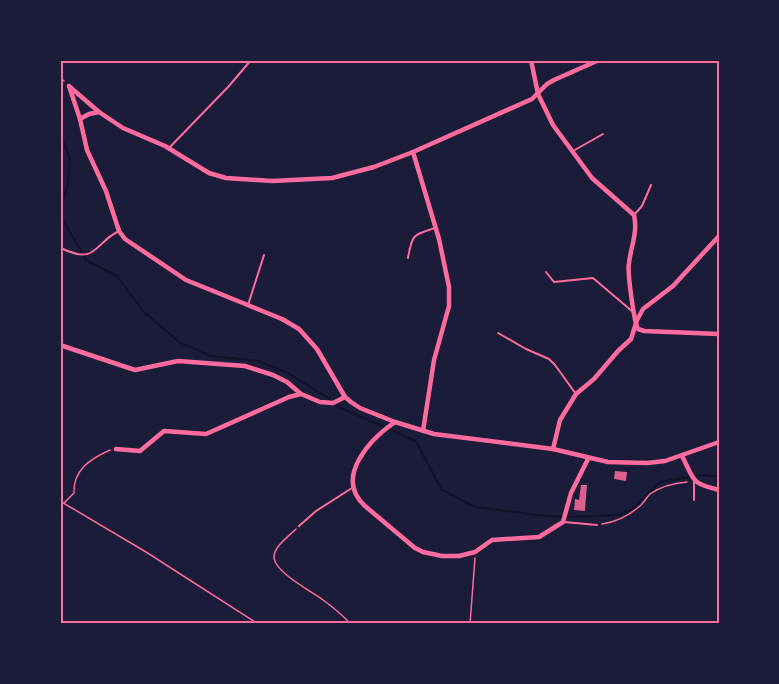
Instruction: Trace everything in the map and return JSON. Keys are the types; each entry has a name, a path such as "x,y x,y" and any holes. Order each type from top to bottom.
{"street":[{"path":"531,60 537,94 545,114 592,178 634,215 636,230 628,264 633,312 638,328 644,331 719,334"},
{"path":"599,60 554,80 525,102 374,167 332,178 272,181 226,178 209,173 168,148 123,128 99,112 69,86 87,150 106,191 119,231 133,246 186,280 282,319 299,329 333,374 345,397 360,408 423,431 459,438 553,449 608,462 647,463 682,456 719,442"},
{"path":"80,120 89,114 99,112"},
{"path":"413,152 446,272 449,306 434,360 423,431"},
{"path":"553,449 560,420 576,394 594,379 631,339 639,314 643,309 673,286 719,236"},
{"path":"60,345 135,370 178,361 245,366 273,375 287,382 301,394 320,402 333,403 345,397"},
{"path":"117,449 140,451 164,431 200,435 213,432 289,397 301,394"},
{"path":"395,422 369,444 358,460 353,488 358,500 415,548 428,553 450,557 475,552 492,540 545,535 562,522 571,493 588,459"},
{"path":"682,456 694,482 700,486 719,490"}],"lane":[{"path":"168,148 184,134 251,60"},
{"path":"573,151 603,134"},
{"path":"634,215 639,211 651,185"},
{"path":"408,258 411,240 414,236 435,228"},
{"path":"63,249 77,255 88,254 97,249 109,236 119,231"},
{"path":"248,305 264,255"},
{"path":"546,272 554,282 593,278 633,312"},
{"path":"498,333 525,349 549,359 576,394"},
{"path":"694,482 694,500"},
{"path":"299,526 316,511 353,488"},
{"path":"562,522 597,525"}],"path":[{"path":"64,503 74,493 73,484 77,473 87,462 117,449"},
{"path":"597,525 619,519 640,506 651,494 669,486 694,482"},
{"path":"60,501 146,552 258,624"},
{"path":"299,526 275,550 274,557 277,565 292,579 338,611 351,624"},
{"path":"470,624 475,552"}],"building":[{"path":"615,471 627,472 626,481 614,479"},
{"path":"581,485 587,485 585,511 574,510 575,499 579,500"}],"waterway":[{"path":"60,134 70,158 68,185 62,204 63,220 86,260 117,276 143,311 179,342 210,356 258,361 288,373 341,408 416,441 441,489 475,507 546,516 618,515 633,509 660,482 703,475 719,477"}]}
